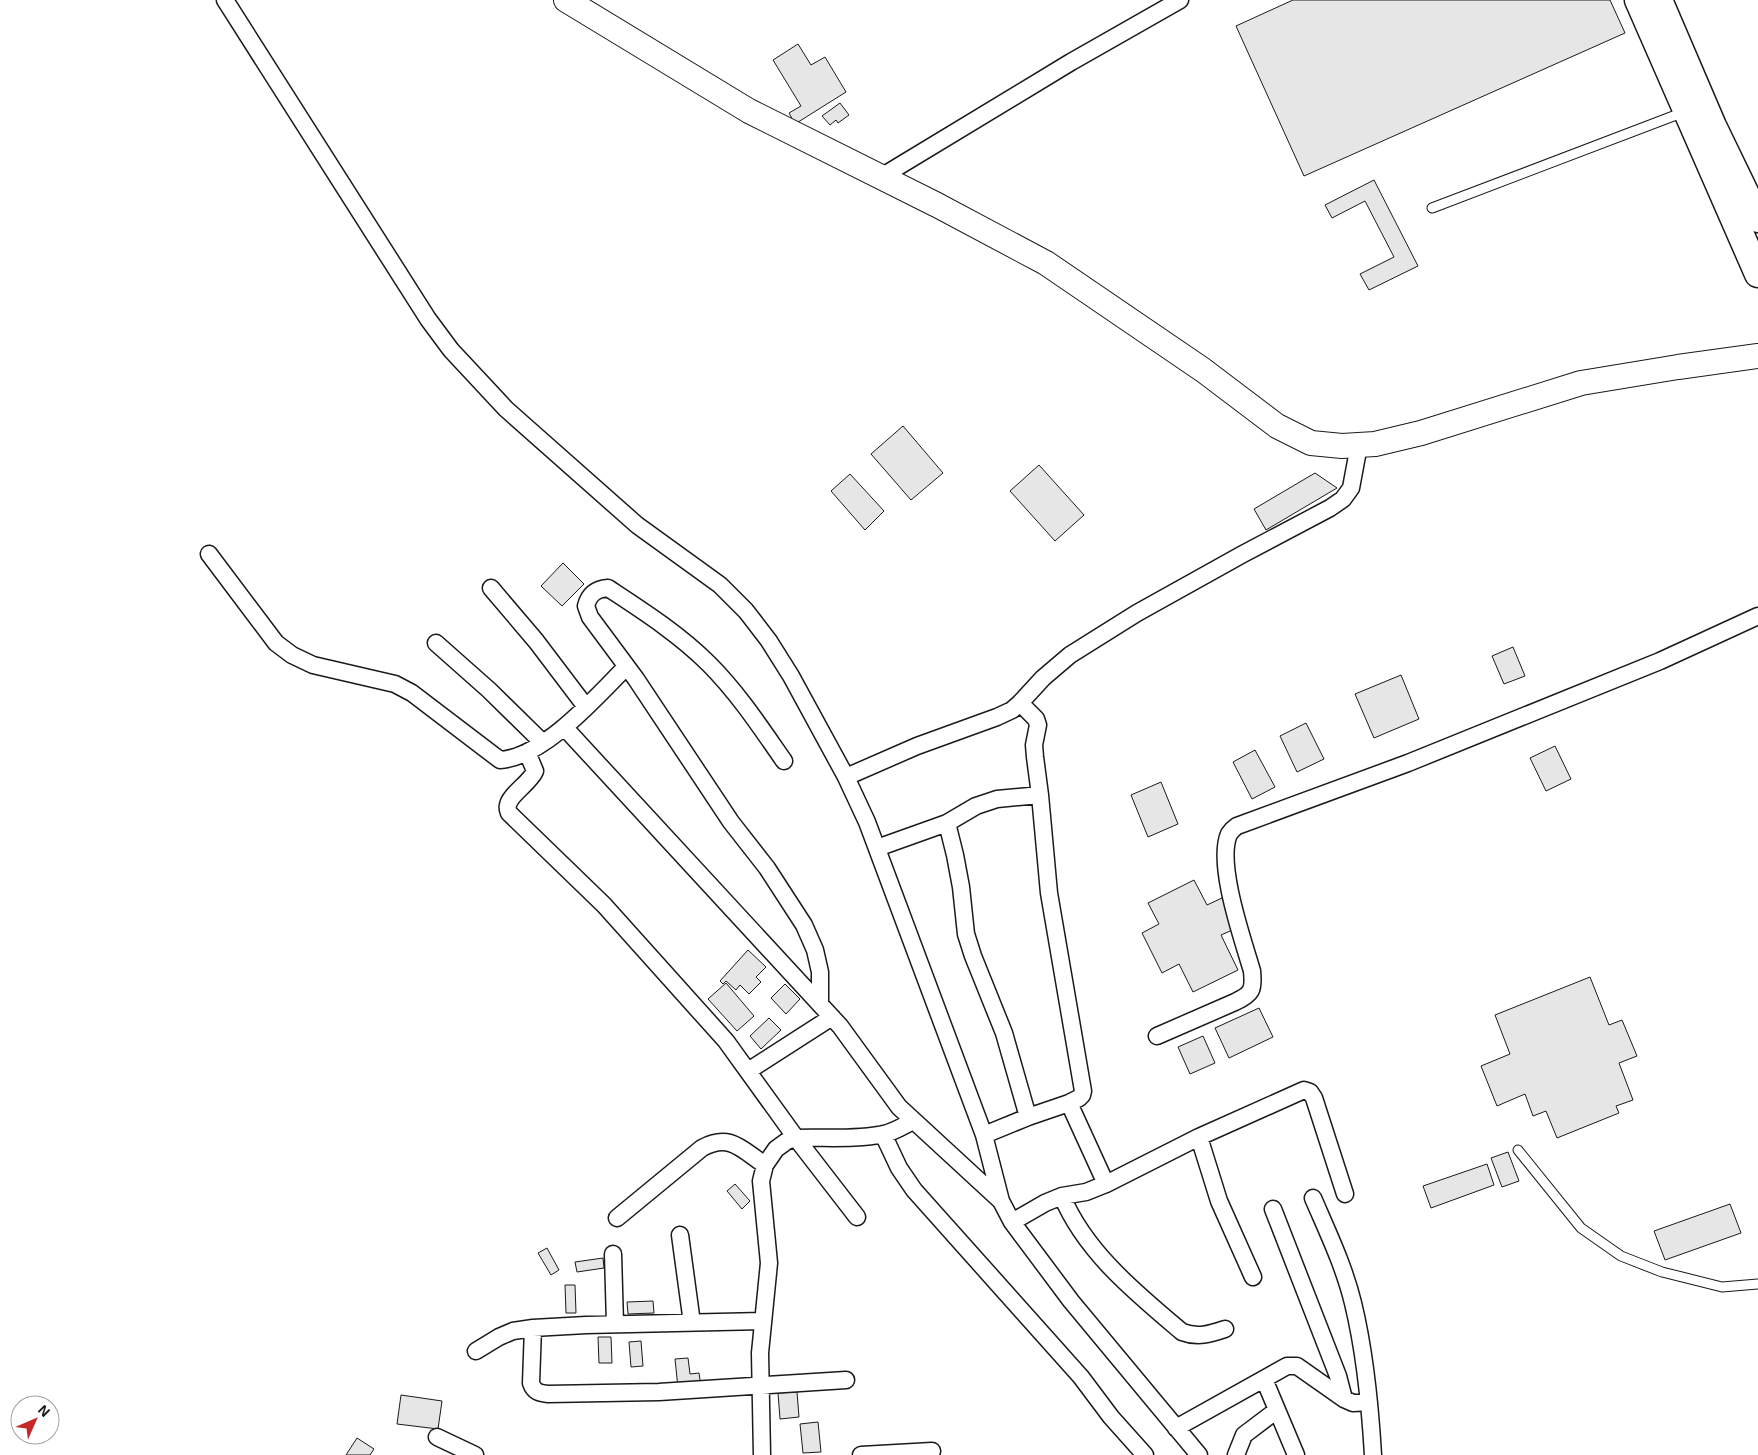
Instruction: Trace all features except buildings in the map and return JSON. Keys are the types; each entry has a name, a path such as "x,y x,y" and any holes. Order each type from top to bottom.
{"main road":[{"path":"1638,0 1758,274"},
{"path":"1659,0 1713,126 1758,219"}],"street":[{"path":"225,0 428,319 451,350 506,409 637,524 720,586 746,611 769,641 791,676 846,777 867,822 984,1135 1001,1201 1012,1222 1071,1301 1199,1455"},
{"path":"566,0 748,111 881,177 1046,263 1204,370 1278,426 1311,442 1342,446 1375,444 1421,433 1580,383 1678,366 1758,356"},
{"path":"881,177 1071,62 1180,0"},
{"path":"1029,711 1043,678 1070,655 1154,604 1330,508 1343,499 1351,488 1359,445"},
{"path":"209,554 276,643 292,655 313,664 395,684 412,693 500,760 512,759 527,752 565,728 626,667"},
{"path":"491,588 536,641 586,707"},
{"path":"784,761 748,711 709,664 666,626 608,588 600,588 591,594 586,606 590,617 731,822 780,887 804,925 815,950 820,972 820,1004"},
{"path":"1157,1036 1241,999 1247,996 1252,989 1252,971 1230,896 1228,878 1226,847 1229,833 1237,826 1408,763 1660,661 1758,616"},
{"path":"436,643 489,690 542,742"},
{"path":"846,777 917,746 1012,710 1029,711"},
{"path":"984,1135 1074,1100 1082,1095 1084,1091 1050,893 1040,795 1034,757 1034,745 1039,730 1029,711"},
{"path":"565,728 832,1017 899,1107 913,1122 1001,1201"},
{"path":"527,752 535,771 532,778 511,798 508,805 509,813 604,906 726,1041 796,1138 857,1216"},
{"path":"877,848 946,823 976,806 997,799 1040,795"},
{"path":"946,823 955,854 961,887 966,934 1004,1033 1028,1117"},
{"path":"748,1071 832,1017"},
{"path":"1012,1222 1045,1203 1062,1196 1086,1192 1106,1184 1199,1137 1304,1090 1310,1092 1314,1098 1345,1194"},
{"path":"1074,1100 1106,1184"},
{"path":"762,1455 760,1353 769,1263 761,1181 764,1165 776,1149 796,1138 883,1134 913,1122"},
{"path":"883,1134 899,1168 914,1190 1081,1377 1111,1417 1145,1455"},
{"path":"1199,1137 1219,1201 1254,1277"},
{"path":"617,1218 702,1148 713,1142 723,1141 732,1143 764,1165"},
{"path":"1062,1196 1068,1211 1086,1239 1115,1272 1182,1332 1192,1336 1206,1336 1225,1329"},
{"path":"1313,1198 1339,1259 1352,1302 1363,1354 1373,1455"},
{"path":"1273,1209 1338,1376 1344,1399"},
{"path":"680,1235 692,1323"},
{"path":"612,1254 615,1324"},
{"path":"476,1350 513,1331 533,1328 615,1324 764,1321"},
{"path":"533,1328 531,1383 533,1389 538,1393 659,1392 846,1380"},
{"path":"1176,1428 1287,1366 1296,1366 1344,1399 1353,1403 1369,1402"},
{"path":"1264,1379 1296,1455"},
{"path":"1236,1455 1244,1435 1277,1410"},
{"path":"436,1437 475,1455"},
{"path":"861,1455 932,1452"}],"lane":[{"path":"1432,208 1686,111"},
{"path":"1518,1150 1581,1228 1621,1256 1662,1272 1722,1287 1758,1284"}]}
